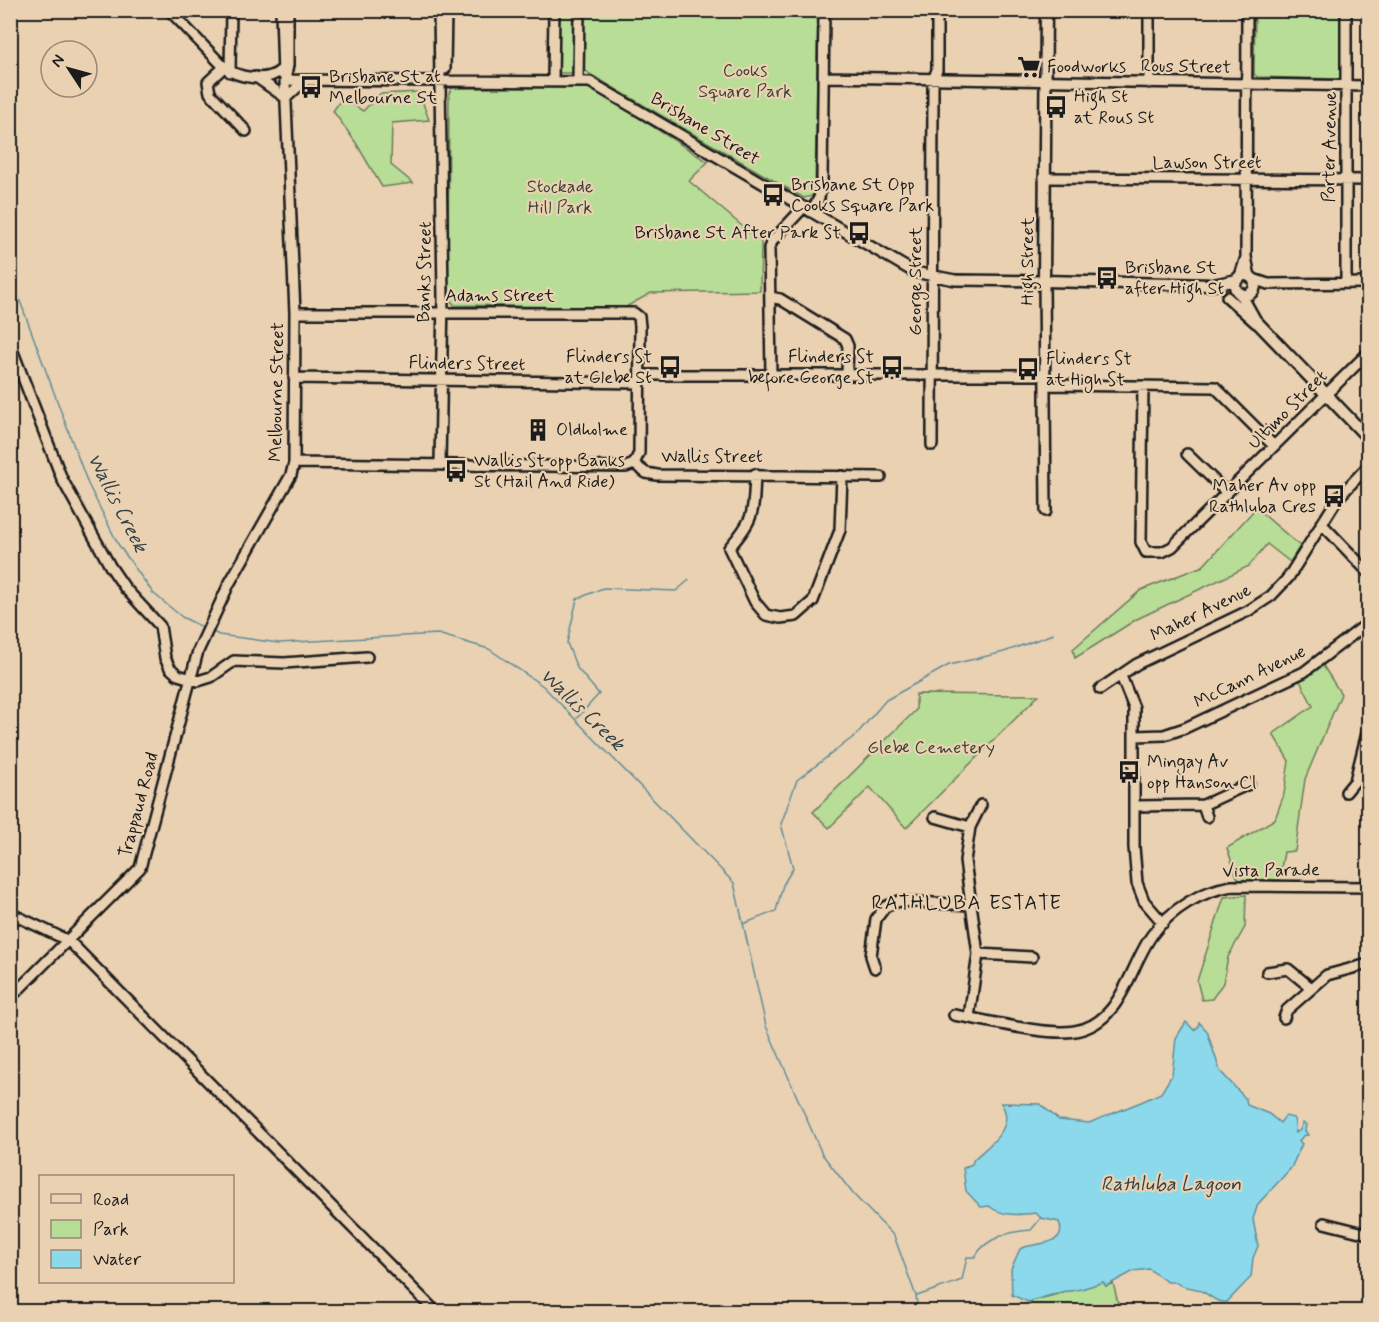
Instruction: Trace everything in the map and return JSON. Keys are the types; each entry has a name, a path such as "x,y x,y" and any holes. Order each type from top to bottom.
{"main road":[{"name":"High Street","path":"1044,281 1046,10"},
{"name":"Brisbane Street","path":"1044,281 1243,286"},
{"path":"1243,286 1249,309 1258,324 1368,438"}],"street":[{"path":"169,10 227,70 237,76 274,76 281,70"},
{"path":"227,70 231,10"},
{"name":"Melbourne Street","path":"281,10 281,70 285,80"},
{"name":"Melbourne Street","path":"188,679 216,610 246,552 291,475 294,463 295,313 285,80 288,65 288,10"},
{"name":"Banks Street","path":"439,10 439,67 442,81 440,464"},
{"name":"Banks Street","path":"442,81 446,68 446,10"},
{"path":"553,80 554,10"},
{"path":"578,80 579,10"},
{"path":"771,375 769,248 773,240 819,198 822,182 824,10"},
{"name":"George Street","path":"931,10 930,70 933,80 932,445"},
{"name":"George Street","path":"933,80 937,70 937,10"},
{"path":"1149,10 1149,82"},
{"path":"1247,10 1246,257 1243,286 1258,324"},
{"name":"Porter Avenue","path":"1346,10 1348,85 1346,283"},
{"path":"227,70 208,82 210,93 246,131"},
{"path":"256,77 286,98 304,81"},
{"name":"Rous Street","path":"824,78 1368,86"},
{"name":"Brisbane Street","path":"285,80 578,80 603,87 900,265 933,277 955,280 1044,281"},
{"name":"Lawson Street","path":"1044,178 1368,180"},
{"name":"High Street","path":"1044,281 1046,511"},
{"name":"Brisbane Street","path":"1243,286 1368,283"},
{"path":"770,297 780,299 845,339 848,346 847,374"},
{"name":"Adams Street","path":"295,313 634,313 639,317 640,326 640,379"},
{"path":"10,344 62,479 110,566 125,588 160,626 165,658 170,668 188,679 198,681 211,677 234,661 284,663 368,657"},
{"name":"Ultimo Street","path":"1143,386 1141,542 1146,552 1162,552 1172,547 1368,353"},
{"name":"Flinders Street","path":"294,378 640,379 847,374 1044,375"},
{"path":"634,464 639,453 640,379"},
{"path":"1046,385 1215,387 1274,446"},
{"path":"1187,454 1226,492"},
{"name":"Wallis Street","path":"294,463 626,466 634,464 646,473 657,475 755,474 881,477"},
{"name":"Maher Avenue","path":"1100,689 1137,664 1248,611 1271,596 1294,569 1321,523 1347,488 1368,466"},
{"path":"755,474 753,516 729,548 755,602 766,615 780,618 796,616 813,601 840,530 842,476"},
{"path":"1321,523 1368,572"},
{"name":"McCann Avenue","path":"1136,736 1164,735 1185,728 1304,672 1368,623"},
{"path":"1121,676 1134,708 1136,736 1134,847 1137,883 1144,901 1163,923"},
{"name":"Trappaud Road","path":"10,998 140,868 188,679"},
{"path":"1346,792 1355,781 1368,729"},
{"path":"1136,806 1203,805 1249,784"},
{"path":"969,1017 978,954 969,905 965,861 970,827 981,805"},
{"path":"1203,805 1207,817"},
{"path":"935,817 970,827"},
{"name":"Vista Parade","path":"954,1015 1059,1033 1078,1030 1107,1014 1120,998 1148,942 1163,923 1181,907 1214,889 1249,886 1368,887"},
{"path":"875,968 871,956 876,919 885,907 899,901 969,905"},
{"path":"10,913 69,941 436,1311"},
{"path":"978,954 1032,957"},
{"path":"1284,1018 1287,1010 1310,987 1336,971 1368,964"},
{"path":"1267,972 1288,969 1310,987"},
{"path":"1324,1223 1368,1234"}],"green space":[{"path":"557,11 575,11 575,69 572,73 560,73 557,69"},
{"name":"Cooks Square Park","path":"583,11 818,11 815,189 812,196 804,198 588,73 583,67"},
{"path":"1255,11 1342,11 1342,79 1257,77 1254,74"},
{"name":"Stockade Hill Park","path":"459,85 593,88 708,162 689,181 761,242 760,291 651,293 624,308 454,305 448,296 449,93 452,88"},
{"path":"419,92 429,120 392,123 391,165 413,183 382,187 356,143 333,111 342,98 363,111 380,94"},
{"path":"1256,508 1300,546 1290,562 1267,544 1249,566 1137,619 1075,658 1073,649 1141,590 1203,566"},
{"path":"1322,664 1341,694 1305,779 1295,851 1284,852 1279,880 1238,880 1227,848 1275,819 1284,794 1289,761 1273,734 1313,706 1299,679"},
{"name":"Glebe Cemetery","path":"916,694 1039,695 906,828 870,787 829,828 813,812 916,710"},
{"path":"1246,895 1245,927 1228,957 1223,983 1212,999 1202,1000 1197,981 1224,897"},
{"path":"1103,1282 1106,1286 1113,1283 1120,1311 1031,1311 1028,1302"}],"water":[{"name":"Rathluba Lagoon","path":"1186,1022 1194,1030 1198,1027 1199,1022 1207,1031 1220,1071 1246,1099 1247,1105 1269,1114 1280,1123 1285,1116 1294,1118 1296,1133 1303,1123 1306,1124 1305,1131 1308,1135 1303,1136 1299,1141 1302,1144 1291,1168 1258,1204 1253,1219 1258,1246 1253,1258 1251,1277 1227,1302 1219,1301 1176,1282 1167,1282 1149,1269 1134,1271 1106,1286 1103,1282 1028,1302 1012,1295 1011,1269 1020,1249 1054,1240 1059,1236 1061,1230 1059,1222 1041,1218 1036,1213 1011,1214 994,1210 989,1206 981,1207 966,1191 963,1168 972,1164 974,1159 999,1135 1006,1120 1001,1103 1040,1104 1059,1120 1089,1123 1141,1102 1161,1093 1172,1075 1176,1038"}],"waterway":[{"name":"Wallis Creek","path":"10,274 88,484 118,544 153,593 182,617 204,628"},
{"path":"577,718 599,694 577,668 567,643 577,599 603,588 676,591 689,580"},
{"name":"Wallis Creek","path":"211,631 219,635 279,643 438,634 489,649 543,686 734,883 766,1026 822,1154 854,1195 894,1236 916,1296 918,1312"},
{"path":"743,924 776,911 783,885 793,868 781,824 797,780 856,735 886,700 949,665 1004,652 1053,634"},
{"path":"917,1296 962,1280 967,1257 975,1257 979,1250 999,1237 1031,1230 1041,1218"}],"place":[{"name":"Foodworks","path":"1029,67"},
{"name":"Brisbane St at Melbourne St","path":"311,87"},
{"name":"High St at Rous St","path":"1056,107"},
{"name":"Brisbane St Opp Cooks Square Park","path":"773,195"},
{"name":"Brisbane St After Park St","path":"859,233"},
{"name":"Brisbane St after High St","path":"1107,278"},
{"name":"Flinders St at Glebe St","path":"670,367"},
{"name":"Flinders St before George St","path":"892,367"},
{"name":"Flinders St at High St","path":"1028,369"},
{"name":"Oldholme","path":"538,430"},
{"name":"Wallis St opp Banks St (Hail And Ride)","path":"456,471"},
{"name":"Maher Av opp Rathluba Cres","path":"1334,496"},
{"name":"Mingay Av opp Hanson Cl","path":"1129,772"}],"district":[{"name":"RATHLUBA ESTATE","path":"967,903"}]}
